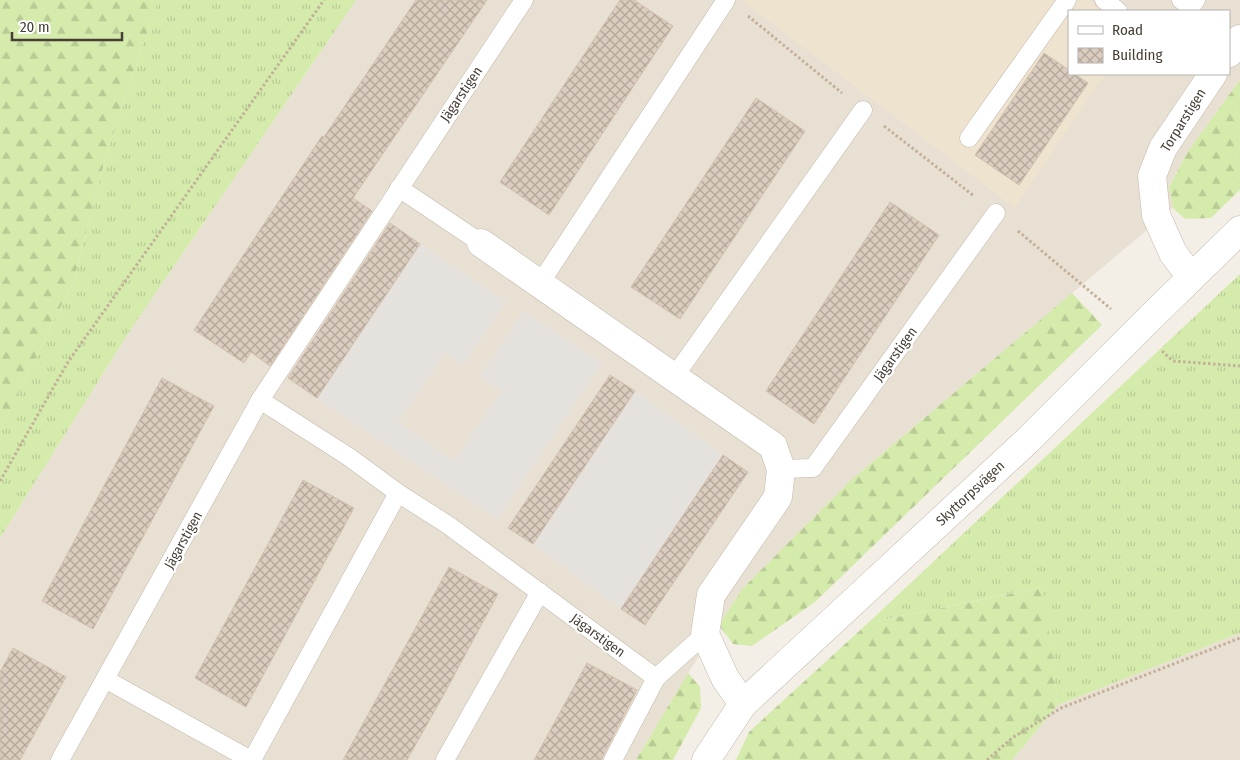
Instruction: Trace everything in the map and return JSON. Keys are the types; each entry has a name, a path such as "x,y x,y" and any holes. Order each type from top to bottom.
{"street":[{"path":"1230,52 1240,39"},
{"name":"Torparstigen","path":"1191,277 1173,253 1156,215 1152,176 1163,148 1207,76"},
{"name":"Skyttorpsvägen","path":"706,760 743,704 1028,440 1240,230"},
{"path":"481,243 774,446 781,469 778,497 711,595 705,634 725,678 743,704"}],"lane":[{"name":"Jägarstigen","path":"60,760 260,400 524,0"},
{"path":"539,284 726,0"},
{"path":"970,138 1067,0"},
{"path":"1104,0 1117,10"},
{"path":"1181,0 1191,6 1196,0"},
{"path":"674,377 863,110"},
{"path":"399,188 481,243"},
{"name":"Jägarstigen","path":"781,469 814,468 996,213"},
{"name":"Jägarstigen","path":"260,400 349,457 398,493 448,525 656,678"},
{"path":"105,679 251,760 398,493"},
{"path":"445,760 540,592"},
{"path":"613,760 656,678 705,634"}],"path":[{"path":"0,481 68,362 324,0"},
{"path":"987,760 1012,738 1060,708 1240,638"}],"shaded area":[{"path":"356,0 1240,0 1240,80 1188,151 1169,186 1173,208 850,481 743,588 688,673 636,760 0,760 0,538 131,329"},
{"path":"745,0 1090,0 1103,10 1068,10 1068,75 1104,75 1015,208 745,3"},
{"path":"420,244 506,301 463,365 445,353 398,422 454,461 501,391 480,377 524,311 602,364 497,519 317,398"},
{"path":"635,391 723,455 621,609 533,544"},
{"path":"1240,633 1240,760 1012,760 1058,705"}],"green space":[{"path":"0,0 158,0 105,159 74,279 0,431"},
{"path":"158,0 356,0 131,329 0,538 0,431 74,279 105,159"},
{"path":"1240,80 1240,190 1211,218 1185,219 1173,208 1169,187 1188,151"},
{"path":"1240,274 1240,633 1058,705 1042,587 868,623"},
{"path":"1072,293 1102,325 815,602 752,646 733,644 719,625 743,588 850,481"},
{"path":"1043,587 1058,705 1012,760 736,760 749,732 868,623"},
{"path":"688,673 700,687 701,708 673,760 636,760"}],"building":[{"path":"416,0 487,0 353,198 372,211 270,366 251,352 244,363 194,330 322,136 324,137"},
{"path":"620,0 634,0 673,26 549,215 500,182"},
{"path":"1044,53 1068,69 1068,75 1076,75 1088,83 1019,185 975,155"},
{"path":"756,98 805,131 680,319 631,287"},
{"path":"890,202 939,235 814,424 766,391"},
{"path":"390,223 420,244 317,398 288,378"},
{"path":"610,375 635,391 533,544 508,528"},
{"path":"162,378 214,406 93,629 42,601"},
{"path":"723,455 748,472 645,625 621,609"},
{"path":"303,480 354,508 246,707 195,678"},
{"path":"449,567 498,594 443,696 407,760 343,760"},
{"path":"13,648 66,677 20,760 0,760 0,672"},
{"path":"587,663 637,690 601,760 534,760"}]}
